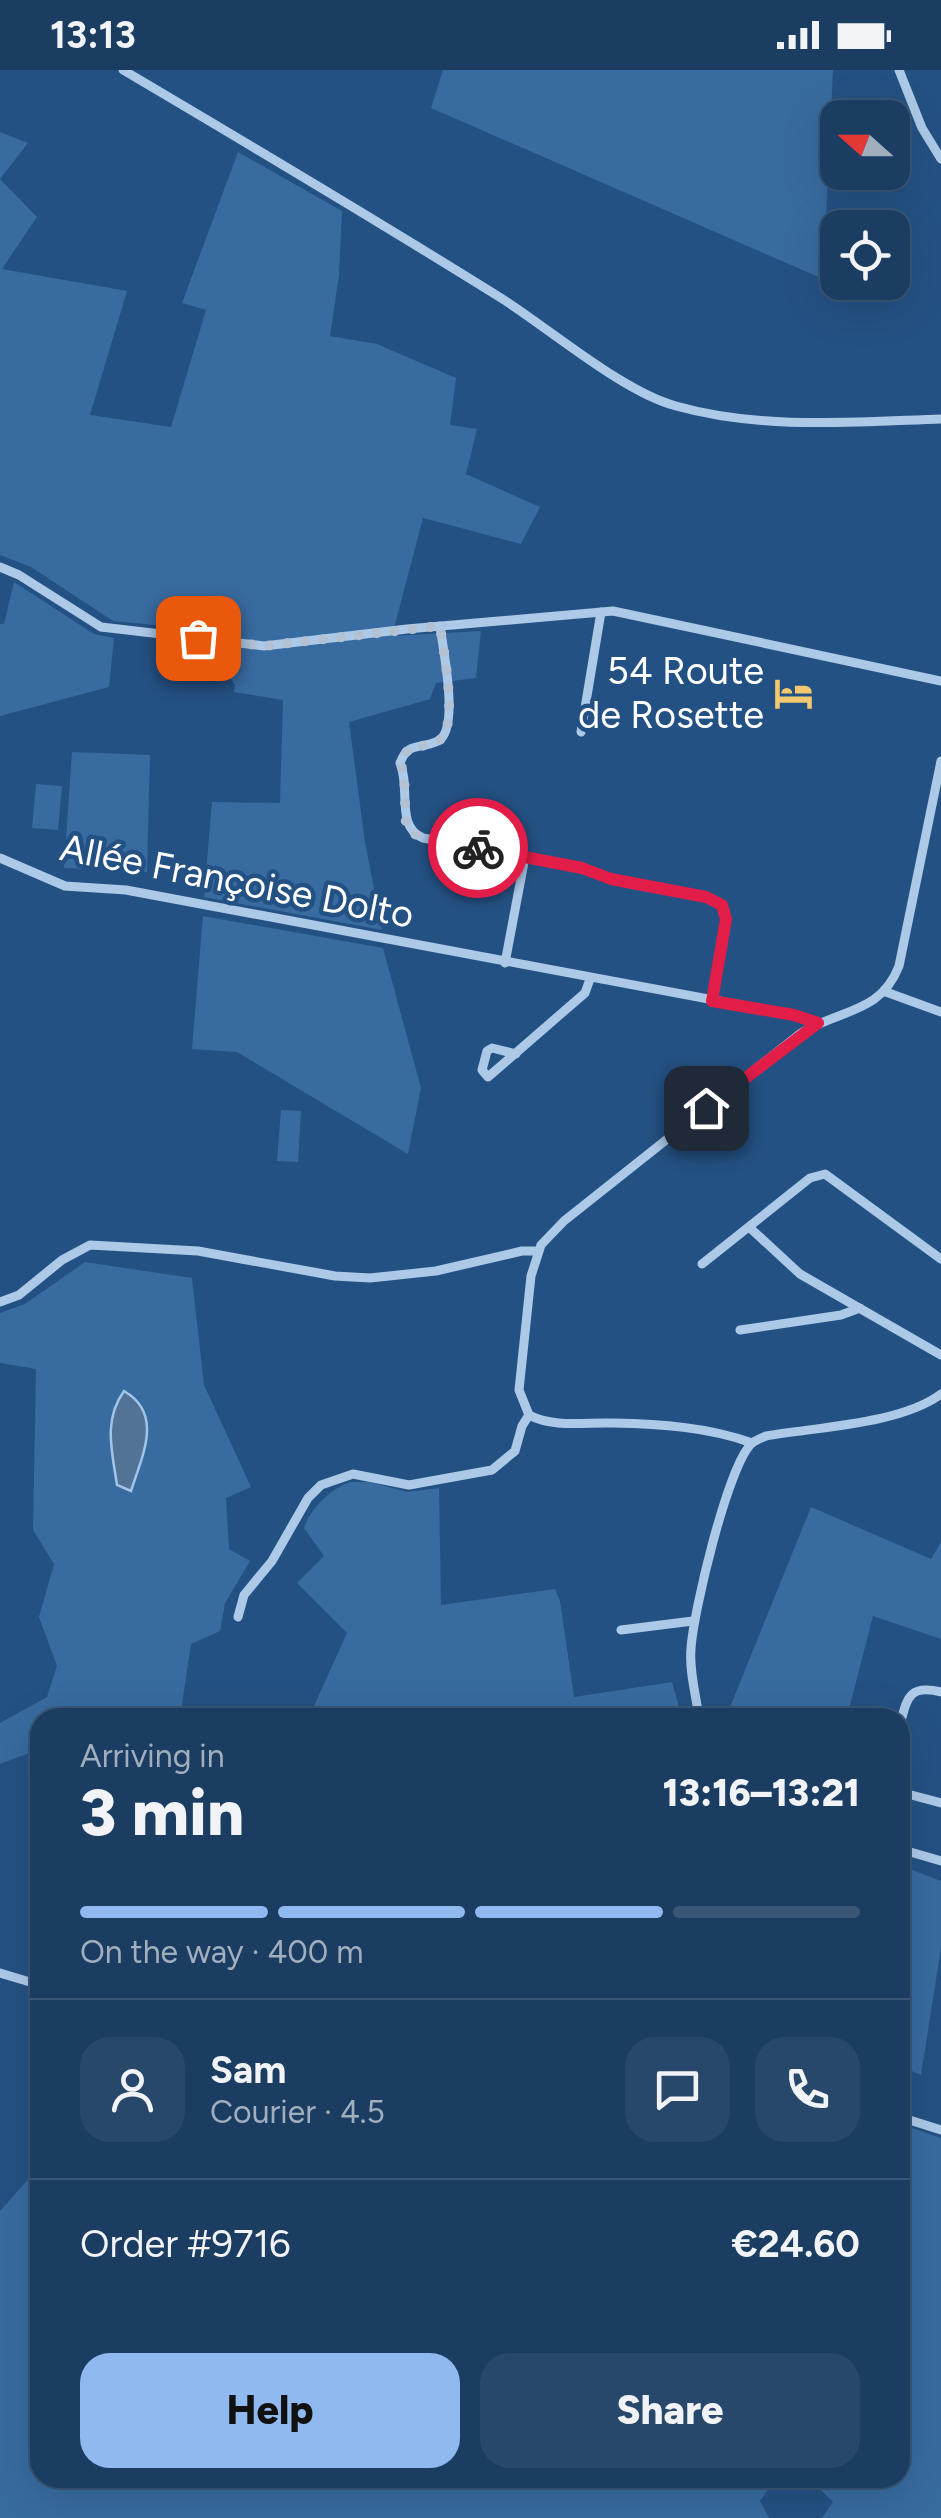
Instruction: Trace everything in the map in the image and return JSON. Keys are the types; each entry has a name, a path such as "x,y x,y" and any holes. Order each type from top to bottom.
{"street":[{"path":"124,70 506,301 632,386 674,406 786,421 941,419"},
{"path":"899,70 922,128 941,159"},
{"path":"0,567 19,574 101,628 264,646 613,611 941,682"},
{"path":"581,732 602,612"},
{"path":"440,626 450,717 446,733 438,741 410,746 404,752 400,763 404,773 406,826 424,838 582,868 611,879 718,901 726,911 726,919 712,1001"},
{"path":"238,1617 244,1595 272,1561 308,1498 321,1485 353,1474 409,1485 492,1470 511,1457 529,1415 519,1390 531,1276 538,1251 564,1222 616,1179 818,1023 886,992 899,966 941,761"},
{"path":"505,963 524,857"},
{"name":"Allée Françoise Dolto","path":"0,858 65,886 126,890 794,1015 818,1023"},
{"path":"516,1054 585,993 590,979"},
{"path":"886,992 941,1012"},
{"path":"702,1264 810,1178 826,1174 941,1258"},
{"path":"748,1227 800,1274 941,1355"},
{"path":"0,1302 19,1295 62,1260 90,1246 198,1251 335,1276 370,1278 436,1271 502,1254 538,1251"},
{"path":"740,1330 841,1315 860,1308"},
{"path":"698,1708 690,1655 693,1621 706,1564 739,1464 752,1443 766,1436 897,1415 922,1407 941,1394"},
{"path":"529,1415 547,1422 700,1430 752,1443"},
{"path":"620,1630 693,1621"},
{"path":"904,1708 914,1693 923,1688 941,1692"},
{"path":"910,1795 941,1804"},
{"path":"910,1852 941,1861"},
{"path":"0,1973 30,1982"},
{"path":"910,2120 941,2130"}],"shaded area":[{"path":"443,70 833,70 832,100 820,100 820,190 827,190 826,210 820,210 820,278 431,108"},
{"path":"0,132 28,143 0,179"},
{"path":"238,152 342,211 339,275 330,336 377,344 456,378 450,425 477,429 466,474 540,507 521,544 423,518 392,636 481,631 476,678 436,683 430,699 349,722 365,842 382,930 204,897 212,802 280,803 283,700 234,692 235,685 222,667 203,657 206,630 113,621 31,567 0,555 0,179 37,217 2,269 127,291 90,415 171,427 206,310 182,303"},
{"path":"14,582 94,634 114,638 109,687 0,716 0,624 4,624"},
{"path":"72,752 150,755 147,872 64,868"},
{"path":"36,784 62,786 58,830 32,828"},
{"path":"203,916 383,948 421,1088 408,1154 237,1052 192,1049"},
{"path":"281,1110 301,1111 298,1162 277,1161"},
{"path":"85,1262 192,1278 204,1385 251,1487 226,1498 229,1549 250,1561 225,1603 220,1631 191,1644 181,1708 30,1708 30,1753 0,1764 0,1723 47,1697 57,1666 39,1617 54,1564 33,1530 36,1369 0,1363 0,1313 25,1304"},
{"path":"124,1391 144,1411 147,1424 144,1450 131,1491 117,1485 111,1448 113,1413"},
{"path":"350,1482 369,1482 407,1492 439,1488 441,1605 555,1589 574,1697 672,1682 679,1708 313,1708 347,1633 297,1583 324,1556 304,1528 311,1513 335,1489"},
{"path":"811,1507 931,1559 941,1542 941,1639 873,1616 849,1708 730,1708"},
{"path":"910,1869 941,1881 941,1948 921,2075 910,2070"},
{"path":"910,2127 941,2138 941,2518 822,2518 833,2502 819,2488 910,2488"},
{"path":"30,2177 30,2488 769,2488 760,2501 769,2518 0,2518 0,2211"}],"way so far":[{"path":"198,638 264,646 440,626 450,717 446,733 438,741 410,746 404,752 400,763 408,812 406,826 424,838 478,848"}],"place":[{"name":"54 Route de Rosette","path":"794,693"}],"route":[{"path":"478,848 582,868 611,879 706,897 722,905 726,919 712,1001 818,1023 706,1108"}]}
